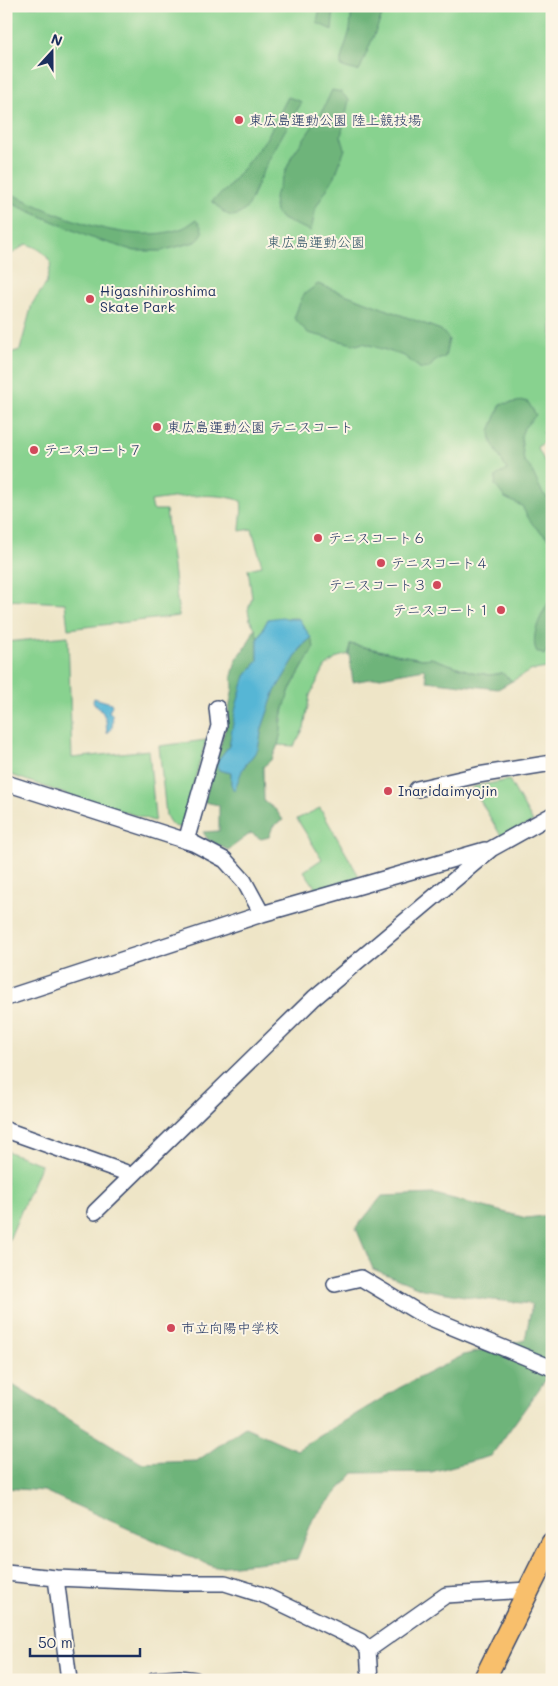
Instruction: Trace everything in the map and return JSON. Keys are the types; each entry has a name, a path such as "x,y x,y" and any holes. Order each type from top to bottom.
{"highway":[{"path":"484,1680 552,1543"}],"street":[{"path":"186,841 219,726 217,708"},
{"path":"417,789 478,775 552,763"},
{"path":"6,783 186,841 225,860 244,881 262,914"},
{"path":"95,1212 314,998 491,849 552,815"},
{"path":"6,998 262,914 491,849"},
{"path":"6,1130 124,1172 130,1178"},
{"path":"335,1284 361,1278 421,1314 552,1368"},
{"path":"6,1572 56,1578 225,1583 266,1596 360,1641 368,1650 370,1680"},
{"path":"56,1578 69,1680"},
{"path":"368,1650 446,1594 528,1590"},
{"path":"154,1680 180,1678 195,1680"}],"green space":[{"name":"東広島運動公園","path":"6,6 552,6 552,428 543,432 547,441 537,447 552,475 552,667 530,671 512,681 502,673 490,675 472,672 431,658 423,659 405,656 350,644 349,654 338,657 325,667 310,695 304,728 294,746 278,745 288,695 314,647 311,638 299,619 296,618 268,619 258,639 248,610 252,598 248,569 262,566 252,529 240,531 241,501 220,496 197,496 151,501 153,510 166,510 179,616 68,629 65,603 6,600 6,354 20,350 32,304 46,284 51,264 41,251 26,244 6,258"},
{"path":"320,6 334,6 332,30 317,23"},
{"path":"352,6 386,6 358,71 341,66 341,59 350,30"},
{"path":"332,90 341,92 349,100 341,136 345,149 335,176 316,207 311,231 280,217 276,212 274,198 292,156 321,114"},
{"path":"288,97 302,102 272,154 249,204 244,211 237,215 227,214 212,201 227,189 266,139"},
{"path":"6,191 46,209 92,226 140,234 162,233 183,228 196,220 202,228 202,234 195,242 161,251 135,251 89,237 6,201"},
{"path":"318,284 441,330 449,339 445,357 435,361 429,368 421,369 404,356 363,343 357,345 308,333 294,318 303,295"},
{"path":"528,402 536,415 524,428 521,436 524,461 531,469 542,492 552,503 552,540 534,526 522,506 505,498 495,485 496,476 507,470 491,441 490,431 501,404"},
{"path":"552,596 552,643 544,655 536,651 535,637 538,623"},
{"path":"255,628 258,639 258,661 245,676 229,746 218,760 219,770 231,773 231,784 258,749 262,728 274,693 302,646 311,638 314,647 290,689 281,718 281,732 278,745 272,759 263,767 264,801 276,810 283,820 273,826 269,837 261,839 251,833 228,850 208,840 203,832 219,831 219,805 204,802 226,726 233,687 232,676 236,660 247,645"},
{"path":"68,636 72,758 149,750 154,821 68,795 6,773 6,642"},
{"path":"350,644 405,656 423,659 431,658 472,672 490,675 502,673 512,681 498,689 427,681 424,669 353,682 349,654"},
{"path":"206,740 181,827 176,827 166,815 159,746"},
{"path":"509,780 533,822 501,836 472,787"},
{"path":"320,808 359,876 317,890 304,871 322,859 297,819"},
{"path":"6,1151 41,1164 6,1247"},
{"path":"435,1194 526,1218 552,1215 552,1371 491,1456 431,1472 354,1473 313,1519 297,1559 214,1567 44,1491 6,1488 6,1381 141,1463 197,1461 245,1427 297,1450 399,1388 464,1355 525,1340 532,1304 483,1299 422,1289 373,1269 356,1228 382,1196"}],"water":[{"path":"282,617 299,619 311,638 302,646 274,693 262,728 258,749 243,768 234,791 231,784 231,773 219,770 217,766 218,760 229,746 236,707 245,676 258,661 258,639 268,619"},
{"path":"94,698 111,703 112,705 109,712 112,714 113,725 107,733 106,720 103,713 93,702"}],"place":[{"name":"東広島運動公園 陸上競技場","path":"239,120"},
{"name":"Higashihiroshima Skate Park","path":"90,299"},
{"name":"東広島運動公園 テニスコート","path":"157,427"},
{"name":"テニスコート７","path":"34,450"},
{"name":"テニスコート６","path":"318,538"},
{"name":"テニスコート４","path":"381,563"},
{"name":"テニスコート３","path":"437,585"},
{"name":"テニスコート１","path":"501,610"},
{"name":"Inaridaimyojin","path":"388,791"},
{"name":"市立向陽中学校","path":"171,1328"}]}
